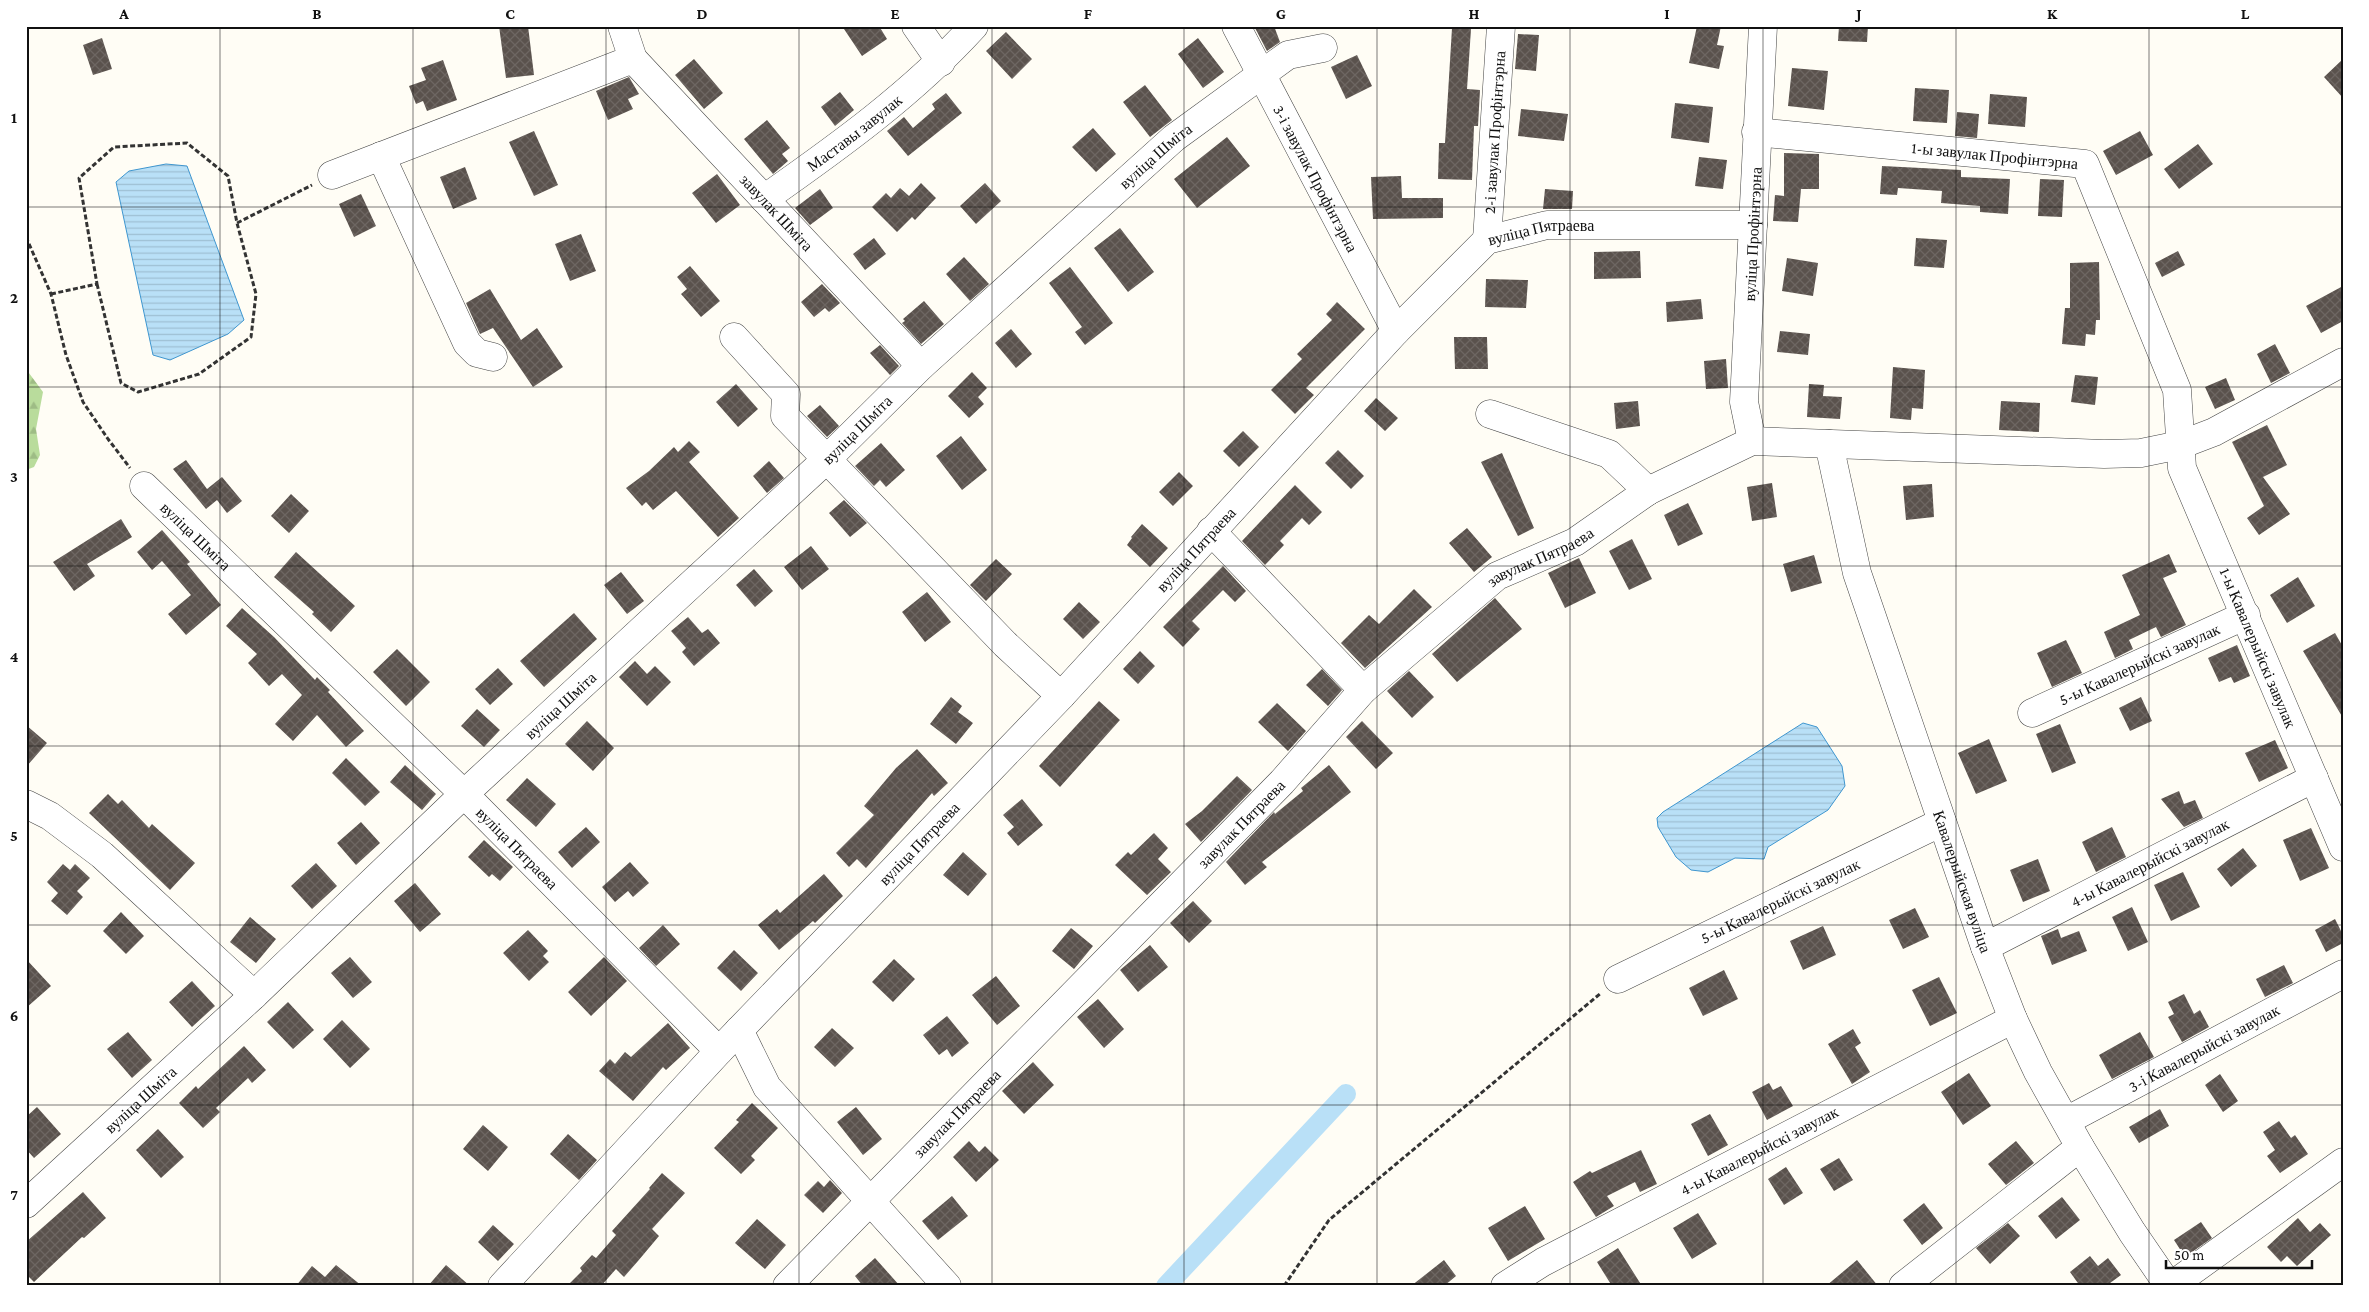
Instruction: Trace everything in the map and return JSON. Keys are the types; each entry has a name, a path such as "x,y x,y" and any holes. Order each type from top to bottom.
{"street":[{"name":"завулак Шміта","path":"622,26 633,59 920,366"},
{"path":"916,26 941,62"},
{"name":"Маставы завулак","path":"764,199 852,137 941,62 974,26"},
{"name":"3-і завулак Профінтэрна","path":"1236,26 1260,75 1396,331"},
{"name":"2-і завулак Профінтэрна","path":"1487,240 1501,26"},
{"name":"вуліца Профінтэрна","path":"1752,441 1744,402 1756,132 1763,26"},
{"name":"вуліца Шміта","path":"26,1204 254,995 464,794 828,458 920,366 1174,138 1288,55 1323,48"},
{"path":"332,175 633,59"},
{"name":"1-ы завулак Профінтэрна","path":"1756,132 2085,164 2177,390 2180,445"},
{"path":"381,156 468,343 477,353 493,357"},
{"name":"вуліца Пятраева","path":"502,1286 719,1051 1061,696 1396,331 1487,240 1547,225 1753,225"},
{"path":"734,337 786,394 786,416 1005,644 1061,696"},
{"path":"1752,441 2104,454 2141,453 2180,445 2214,432 2343,362"},
{"path":"1490,414 1609,454 1648,491"},
{"name":"завулак Пятраева","path":"787,1286 1282,782 1363,690 1497,576 1575,542 1648,491 1752,441"},
{"name":"Кавалерыйская вуліца","path":"1828,444 1857,573 1985,947 2013,1018 2038,1072 2080,1148 2160,1282"},
{"name":"1-ы Кавалерыйскі завулак","path":"2180,445 2182,468 2343,847"},
{"name":"вуліца Шміта","path":"144,486 464,794"},
{"path":"1211,531 1363,690"},
{"name":"5-ы Кавалерыйскі завулак","path":"2032,713 2246,615"},
{"name":"4-ы Кавалерыйскі завулак","path":"1985,947 2314,778"},
{"name":"вуліца Пятраева","path":"464,794 719,1051"},
{"path":"26,804 50,816 102,855 254,995"},
{"name":"5-ы Кавалерыйскі завулак","path":"1618,979 1942,822"},
{"name":"3-і Кавалерыйскі завулак","path":"2066,1122 2343,974"},
{"name":"4-ы Кавалерыйскі завулак","path":"1505,1286 1552,1258 2013,1018"},
{"path":"739,1030 767,1087 947,1286"},
{"path":"1903,1286 2080,1148"},
{"path":"2160,1282 2343,1162"}],"path":[{"path":"187,143 228,176 237,223 256,294 251,337 200,374 138,392 121,383 97,284 79,178 114,147 187,143"},
{"path":"237,223 332,175"},
{"path":"26,237 51,294 66,355 83,402 108,439 144,486"},
{"path":"51,294 97,284"},
{"path":"1284,1286 1329,1220 1541,1046 1618,979"}],"green space":[{"path":"26,369 43,392 36,429 40,455 34,467 26,470"}],"water":[{"path":"166,164 187,166 244,320 228,334 170,360 153,355 116,182 129,171"},
{"path":"1803,723 1817,727 1842,766 1845,786 1828,810 1768,847 1764,859 1735,858 1708,872 1691,870 1676,857 1658,827 1657,818 1663,812"}],"building":[{"path":"499,26 528,26 534,75 506,78"},
{"path":"842,26 879,26 887,39 862,56"},
{"path":"1254,26 1274,26 1280,42 1267,51"},
{"path":"1697,26 1721,26 1717,45 1724,46 1719,69 1689,63"},
{"path":"1839,26 1868,26 1867,42 1838,41"},
{"path":"1452,28 1471,29 1467,89 1480,90 1478,126 1474,126 1472,180 1438,179 1439,143 1445,143"},
{"path":"1006,32 1032,59 1012,79 986,51"},
{"path":"1518,34 1539,35 1536,71 1515,69"},
{"path":"102,38 112,69 93,75 83,45"},
{"path":"1198,38 1224,72 1203,88 1178,54"},
{"path":"1357,55 1372,86 1346,99 1331,67"},
{"path":"694,59 723,93 704,109 675,75"},
{"path":"2343,59 2343,98 2324,77"},
{"path":"443,60 457,100 427,111 423,101 416,104 409,86 426,80 421,68"},
{"path":"1792,68 1828,71 1824,110 1788,106"},
{"path":"629,77 639,94 628,99 633,109 608,120 596,91"},
{"path":"1145,85 1172,120 1150,137 1123,102"},
{"path":"1915,88 1949,90 1947,123 1913,121"},
{"path":"840,92 854,110 835,126 821,107"},
{"path":"946,93 962,113 908,156 887,131 904,117 913,128 935,109 932,104"},
{"path":"1990,94 2027,97 2025,127 1988,124"},
{"path":"1675,103 1713,107 1709,143 1671,138"},
{"path":"1521,109 1568,114 1564,141 1518,136"},
{"path":"1957,112 1979,114 1977,138 1955,136"},
{"path":"767,120 790,148 782,154 788,161 773,174 744,139"},
{"path":"1093,128 1116,154 1096,172 1072,147"},
{"path":"534,131 558,185 534,196 509,142"},
{"path":"2140,131 2153,155 2116,175 2103,151"},
{"path":"1227,137 1250,166 1197,208 1174,179"},
{"path":"2198,144 2213,164 2179,189 2164,169"},
{"path":"1784,153 1819,154 1819,189 1801,189 1798,222 1773,221 1775,195 1784,196"},
{"path":"1699,157 1727,160 1723,189 1695,186"},
{"path":"1882,166 1961,170 1961,177 2010,179 2008,214 1980,212 1980,206 1941,203 1942,191 1898,188 1897,195 1880,194"},
{"path":"465,167 477,199 453,209 440,177"},
{"path":"717,174 740,205 716,223 692,193"},
{"path":"1401,176 1402,198 1443,198 1443,218 1373,219 1371,177"},
{"path":"2040,179 2064,180 2062,217 2038,216"},
{"path":"921,183 936,198 915,220 912,217 897,232 872,207 886,193 891,198 900,188 909,196"},
{"path":"985,183 1001,201 976,224 960,206"},
{"path":"820,189 833,208 810,225 795,208"},
{"path":"1545,189 1573,191 1572,209 1543,209"},
{"path":"361,194 376,226 354,237 339,204"},
{"path":"1120,228 1154,272 1128,292 1094,248"},
{"path":"581,234 596,271 570,281 555,244"},
{"path":"874,238 886,254 865,270 853,254"},
{"path":"1916,238 1947,240 1944,268 1914,266"},
{"path":"1640,251 1641,278 1594,279 1594,252"},
{"path":"2178,251 2185,265 2162,277 2155,263"},
{"path":"964,257 989,284 970,301 946,274"},
{"path":"1787,258 1818,263 1813,296 1782,291"},
{"path":"2099,262 2100,320 2096,320 2095,335 2086,334 2085,346 2062,344 2065,308 2070,308 2070,263"},
{"path":"690,266 720,301 701,317 681,294 687,289 677,277"},
{"path":"1070,267 1113,323 1085,345 1075,332 1082,327 1049,283"},
{"path":"1486,279 1528,280 1526,308 1485,307"},
{"path":"822,284 840,303 829,312 825,308 814,317 801,302"},
{"path":"2343,286 2343,321 2321,333 2306,306"},
{"path":"490,289 521,340 537,328 563,367 533,387 493,328 480,334 466,303"},
{"path":"1701,299 1703,319 1667,322 1666,302"},
{"path":"924,301 944,324 921,344 902,323 905,321 903,319"},
{"path":"1337,302 1365,329 1306,388 1314,395 1295,414 1271,390 1302,359 1297,354 1332,320 1326,314"},
{"path":"1011,329 1032,354 1016,368 995,343"},
{"path":"1780,331 1810,334 1808,355 1777,352"},
{"path":"1454,337 1487,337 1488,369 1455,369"},
{"path":"2275,344 2290,373 2271,383 2257,354"},
{"path":"880,345 899,366 890,375 870,353"},
{"path":"1726,359 1728,388 1706,389 1704,361"},
{"path":"1893,367 1925,370 1923,409 1912,408 1911,420 1890,418"},
{"path":"972,372 987,388 978,397 984,404 969,418 948,396"},
{"path":"2075,375 2098,377 2095,405 2071,402"},
{"path":"2226,378 2235,400 2215,409 2205,387"},
{"path":"736,384 758,409 738,427 716,402"},
{"path":"1809,384 1824,385 1823,396 1842,397 1840,419 1807,417"},
{"path":"1376,398 1398,418 1385,431 1364,411"},
{"path":"1638,401 1640,426 1616,429 1614,403"},
{"path":"2001,401 2040,403 2039,432 1999,430"},
{"path":"820,405 839,426 827,437 807,416"},
{"path":"2267,425 2287,465 2263,477 2290,514 2259,535 2247,518 2264,506 2232,442"},
{"path":"1243,431 1259,447 1239,467 1223,451"},
{"path":"961,436 987,470 962,490 936,456"},
{"path":"689,441 700,452 689,462 739,518 718,537 676,491 653,510 646,502 642,506 626,488 649,471 674,447 678,452"},
{"path":"881,443 905,470 886,487 880,480 874,486 855,466"},
{"path":"1338,450 1364,476 1351,489 1325,463"},
{"path":"1502,453 1534,528 1518,536 1481,462"},
{"path":"186,460 207,489 222,477 242,501 227,513 217,500 206,509 173,469"},
{"path":"769,461 784,478 767,493 753,476"},
{"path":"1179,472 1193,486 1173,506 1159,492"},
{"path":"1772,483 1777,517 1752,521 1747,487"},
{"path":"1932,484 1934,517 1906,520 1903,486"},
{"path":"1295,485 1322,512 1309,525 1302,518 1280,541 1284,545 1265,565 1242,541"},
{"path":"291,494 309,511 289,533 271,516"},
{"path":"844,500 867,523 850,537 829,513"},
{"path":"1688,503 1703,534 1678,546 1664,515"},
{"path":"121,519 132,537 87,564 95,576 74,591 53,562"},
{"path":"1142,524 1168,548 1150,567 1127,545"},
{"path":"1467,528 1492,557 1474,572 1449,543"},
{"path":"162,530 190,562 187,564 221,605 186,635 168,614 191,595 162,561 152,570 137,552"},
{"path":"1632,539 1652,579 1629,590 1609,551"},
{"path":"811,546 829,569 802,590 784,567"},
{"path":"296,552 355,606 331,632 312,614 314,612 274,577"},
{"path":"2169,554 2177,572 2163,578 2186,625 2161,637 2156,627 2129,640 2133,649 2115,658 2104,632 2140,615 2122,575"},
{"path":"1814,555 1822,583 1791,592 1783,564"},
{"path":"1579,558 1596,593 1565,608 1548,573"},
{"path":"996,559 1012,574 986,601 970,585"},
{"path":"1223,566 1246,591 1235,602 1223,590 1192,621 1200,629 1183,647 1163,627"},
{"path":"754,569 773,591 755,607 736,585"},
{"path":"621,572 644,601 627,614 604,585"},
{"path":"2298,577 2315,606 2287,623 2270,595"},
{"path":"1414,589 1432,607 1365,668 1341,643 1369,615 1379,624"},
{"path":"927,592 951,622 925,642 902,612"},
{"path":"1495,598 1522,629 1457,682 1432,654"},
{"path":"1079,602 1100,622 1083,639 1063,619"},
{"path":"242,608 274,637 315,680 317,677 330,690 328,692 364,731 346,747 317,715 293,741 275,724 302,695 282,674 269,686 248,663 257,654 226,626"},
{"path":"574,613 597,639 544,687 520,661"},
{"path":"688,617 702,633 708,629 720,643 694,666 682,652 686,648 671,631"},
{"path":"2335,633 2343,647 2343,718 2303,651"},
{"path":"2066,640 2082,673 2052,687 2037,653"},
{"path":"2237,645 2250,676 2234,683 2231,677 2219,682 2208,658"},
{"path":"397,649 430,682 406,706 373,672"},
{"path":"1140,651 1155,666 1138,684 1123,669"},
{"path":"635,661 647,674 655,666 671,682 647,706 619,677"},
{"path":"498,668 513,684 490,705 475,689"},
{"path":"1322,669 1342,690 1328,706 1306,685"},
{"path":"1409,671 1434,697 1412,718 1387,691"},
{"path":"951,697 962,706 958,712 973,723 956,744 930,724"},
{"path":"2141,697 2152,721 2130,731 2119,708"},
{"path":"1099,701 1120,720 1060,787 1039,766"},
{"path":"1277,703 1306,731 1288,751 1258,722"},
{"path":"477,709 500,730 484,747 461,726"},
{"path":"587,721 614,748 593,771 565,744"},
{"path":"1362,721 1393,753 1376,769 1346,737"},
{"path":"2060,724 2076,763 2052,773 2036,734"},
{"path":"26,725 47,743 26,767"},
{"path":"1989,739 2007,781 1976,794 1958,753"},
{"path":"2275,740 2288,768 2259,782 2245,753"},
{"path":"917,749 948,783 934,796 932,793 866,868 857,859 849,867 836,853 874,815 864,806 896,768"},
{"path":"346,758 380,792 365,806 332,773"},
{"path":"405,765 436,794 422,810 390,782"},
{"path":"1329,765 1351,792 1262,862 1267,867 1245,885 1226,862 1274,812 1275,814 1303,791 1301,788"},
{"path":"1237,776 1252,790 1201,842 1185,824 1202,811"},
{"path":"527,778 556,804 536,827 506,800"},
{"path":"2179,791 2184,804 2195,800 2203,818 2184,827 2161,799"},
{"path":"108,794 118,804 122,800 149,828 152,824 195,863 170,890 89,813"},
{"path":"1022,799 1043,825 1018,846 1007,833 1014,827 1003,815"},
{"path":"361,822 380,843 356,865 337,843"},
{"path":"586,827 600,842 572,868 558,852"},
{"path":"2112,827 2126,857 2096,872 2082,842"},
{"path":"2311,828 2329,868 2300,881 2283,840"},
{"path":"1154,833 1168,848 1158,859 1171,872 1147,895 1115,865 1128,852 1131,855"},
{"path":"484,840 513,867 500,881 492,874 489,877 468,857"},
{"path":"2243,848 2257,866 2231,887 2217,869"},
{"path":"963,852 987,874 968,896 943,875"},
{"path":"2038,859 2050,891 2023,902 2010,870"},
{"path":"630,862 649,883 633,897 628,891 615,902 602,887"},
{"path":"316,863 337,886 312,909 291,886"},
{"path":"63,864 70,870 75,864 90,878 77,891 83,897 67,915 51,901 58,893 47,882"},
{"path":"2183,872 2200,907 2171,921 2154,885"},
{"path":"824,874 843,896 815,923 813,921 779,950 758,925 777,909 780,913"},
{"path":"415,883 441,914 420,932 394,901"},
{"path":"1193,901 1212,921 1189,943 1170,923"},
{"path":"2132,907 2148,942 2128,951 2112,917"},
{"path":"1915,908 1929,937 1903,949 1889,920"},
{"path":"121,912 144,936 126,954 103,931"},
{"path":"250,917 276,939 256,963 230,942"},
{"path":"2335,919 2343,935 2343,943 2326,952 2315,930"},
{"path":"663,925 680,944 656,966 639,948"},
{"path":"1823,926 1836,955 1803,970 1790,941"},
{"path":"1071,928 1093,946 1074,969 1052,951"},
{"path":"2058,929 2061,938 2079,931 2087,951 2052,965 2041,936"},
{"path":"528,930 548,951 543,956 549,962 529,981 503,953"},
{"path":"1150,945 1168,967 1138,992 1120,970"},
{"path":"734,950 758,973 741,991 717,968"},
{"path":"350,957 372,982 353,998 331,973"},
{"path":"604,957 627,981 591,1016 568,992"},
{"path":"26,959 51,986 26,1008"},
{"path":"894,959 915,979 893,1002 872,982"},
{"path":"2284,965 2293,983 2265,997 2256,979"},
{"path":"1724,970 1738,999 1703,1016 1689,988"},
{"path":"996,976 1020,1006 997,1025 972,995"},
{"path":"1939,977 1957,1013 1930,1026 1912,990"},
{"path":"192,981 215,1006 192,1027 169,1002"},
{"path":"2184,994 2194,1014 2200,1010 2209,1027 2182,1042 2168,1017 2174,1014 2168,1002"},
{"path":"1098,999 1124,1029 1104,1048 1077,1017"},
{"path":"288,1002 314,1030 293,1049 267,1022"},
{"path":"947,1016 969,1043 952,1057 947,1049 939,1055 923,1035"},
{"path":"342,1020 370,1049 350,1068 323,1039"},
{"path":"668,1023 690,1048 666,1070 663,1067 633,1101 599,1071 610,1059 615,1064 625,1052 631,1057"},
{"path":"832,1028 854,1048 835,1067 814,1047"},
{"path":"1853,1029 1861,1043 1855,1047 1870,1072 1852,1084 1828,1044"},
{"path":"128,1032 152,1060 132,1078 107,1049"},
{"path":"2140,1032 2154,1057 2112,1079 2099,1055"},
{"path":"244,1046 266,1070 252,1083 248,1078 216,1108 220,1112 203,1128 179,1103 196,1086 198,1089"},
{"path":"1033,1062 1054,1085 1024,1114 1002,1091"},
{"path":"1969,1073 1991,1106 1963,1125 1941,1092"},
{"path":"2220,1074 2238,1101 2223,1112 2205,1085"},
{"path":"1769,1083 1773,1090 1781,1086 1793,1106 1767,1120 1752,1092"},
{"path":"752,1103 778,1128 751,1156 755,1160 741,1174 714,1148 739,1122 736,1120"},
{"path":"37,1107 61,1134 34,1158 26,1149 26,1117"},
{"path":"856,1107 882,1139 863,1155 837,1122"},
{"path":"2160,1109 2169,1126 2139,1143 2129,1127"},
{"path":"1710,1114 1728,1145 1708,1156 1691,1124"},
{"path":"2279,1121 2291,1138 2295,1135 2308,1154 2280,1173 2267,1156 2275,1150 2263,1132"},
{"path":"483,1125 508,1147 488,1171 463,1149"},
{"path":"158,1129 184,1157 161,1178 136,1150"},
{"path":"568,1134 597,1160 579,1180 550,1154"},
{"path":"969,1141 979,1152 985,1146 999,1160 976,1182 953,1157"},
{"path":"2016,1141 2034,1163 2006,1185 1988,1164"},
{"path":"1641,1150 1657,1184 1640,1192 1635,1182 1607,1196 1614,1206 1596,1217 1573,1182 1590,1171 1592,1173"},
{"path":"1839,1158 1853,1180 1834,1191 1820,1169"},
{"path":"1786,1167 1803,1193 1784,1205 1768,1179"},
{"path":"662,1173 685,1193 652,1229 659,1236 638,1261 624,1277 616,1269 601,1286 567,1286 582,1271 580,1268 592,1255 596,1258 616,1235 612,1231"},
{"path":"830,1180 842,1193 823,1213 804,1195 818,1181 824,1187"},
{"path":"83,1192 106,1218 84,1238 82,1237 34,1282 26,1274 26,1242"},
{"path":"952,1196 968,1216 938,1240 922,1221"},
{"path":"2062,1197 2080,1220 2056,1239 2038,1216"},
{"path":"1924,1203 1943,1228 1922,1245 1903,1220"},
{"path":"1525,1206 1545,1239 1508,1261 1488,1228"},
{"path":"1698,1213 1717,1244 1692,1259 1673,1228"},
{"path":"2298,1218 2310,1232 2320,1223 2331,1235 2297,1266 2287,1256 2281,1262 2267,1247"},
{"path":"757,1219 786,1245 765,1269 735,1243"},
{"path":"2201,1222 2212,1238 2185,1257 2174,1240"},
{"path":"2008,1223 2020,1236 1990,1264 1976,1248"},
{"path":"493,1225 514,1244 498,1261 478,1242"},
{"path":"1618,1248 1642,1286 1612,1286 1597,1262"},
{"path":"2090,1256 2098,1266 2108,1258 2121,1275 2106,1286 2080,1286 2070,1272"},
{"path":"875,1258 900,1286 863,1286 855,1276"},
{"path":"1444,1260 1456,1276 1444,1286 1411,1286"},
{"path":"1857,1260 1878,1286 1826,1286"},
{"path":"336,1265 362,1286 296,1286 312,1266 325,1277"},
{"path":"446,1265 470,1286 428,1286"}],"waterway":[{"path":"1166,1286 1346,1094"}]}
